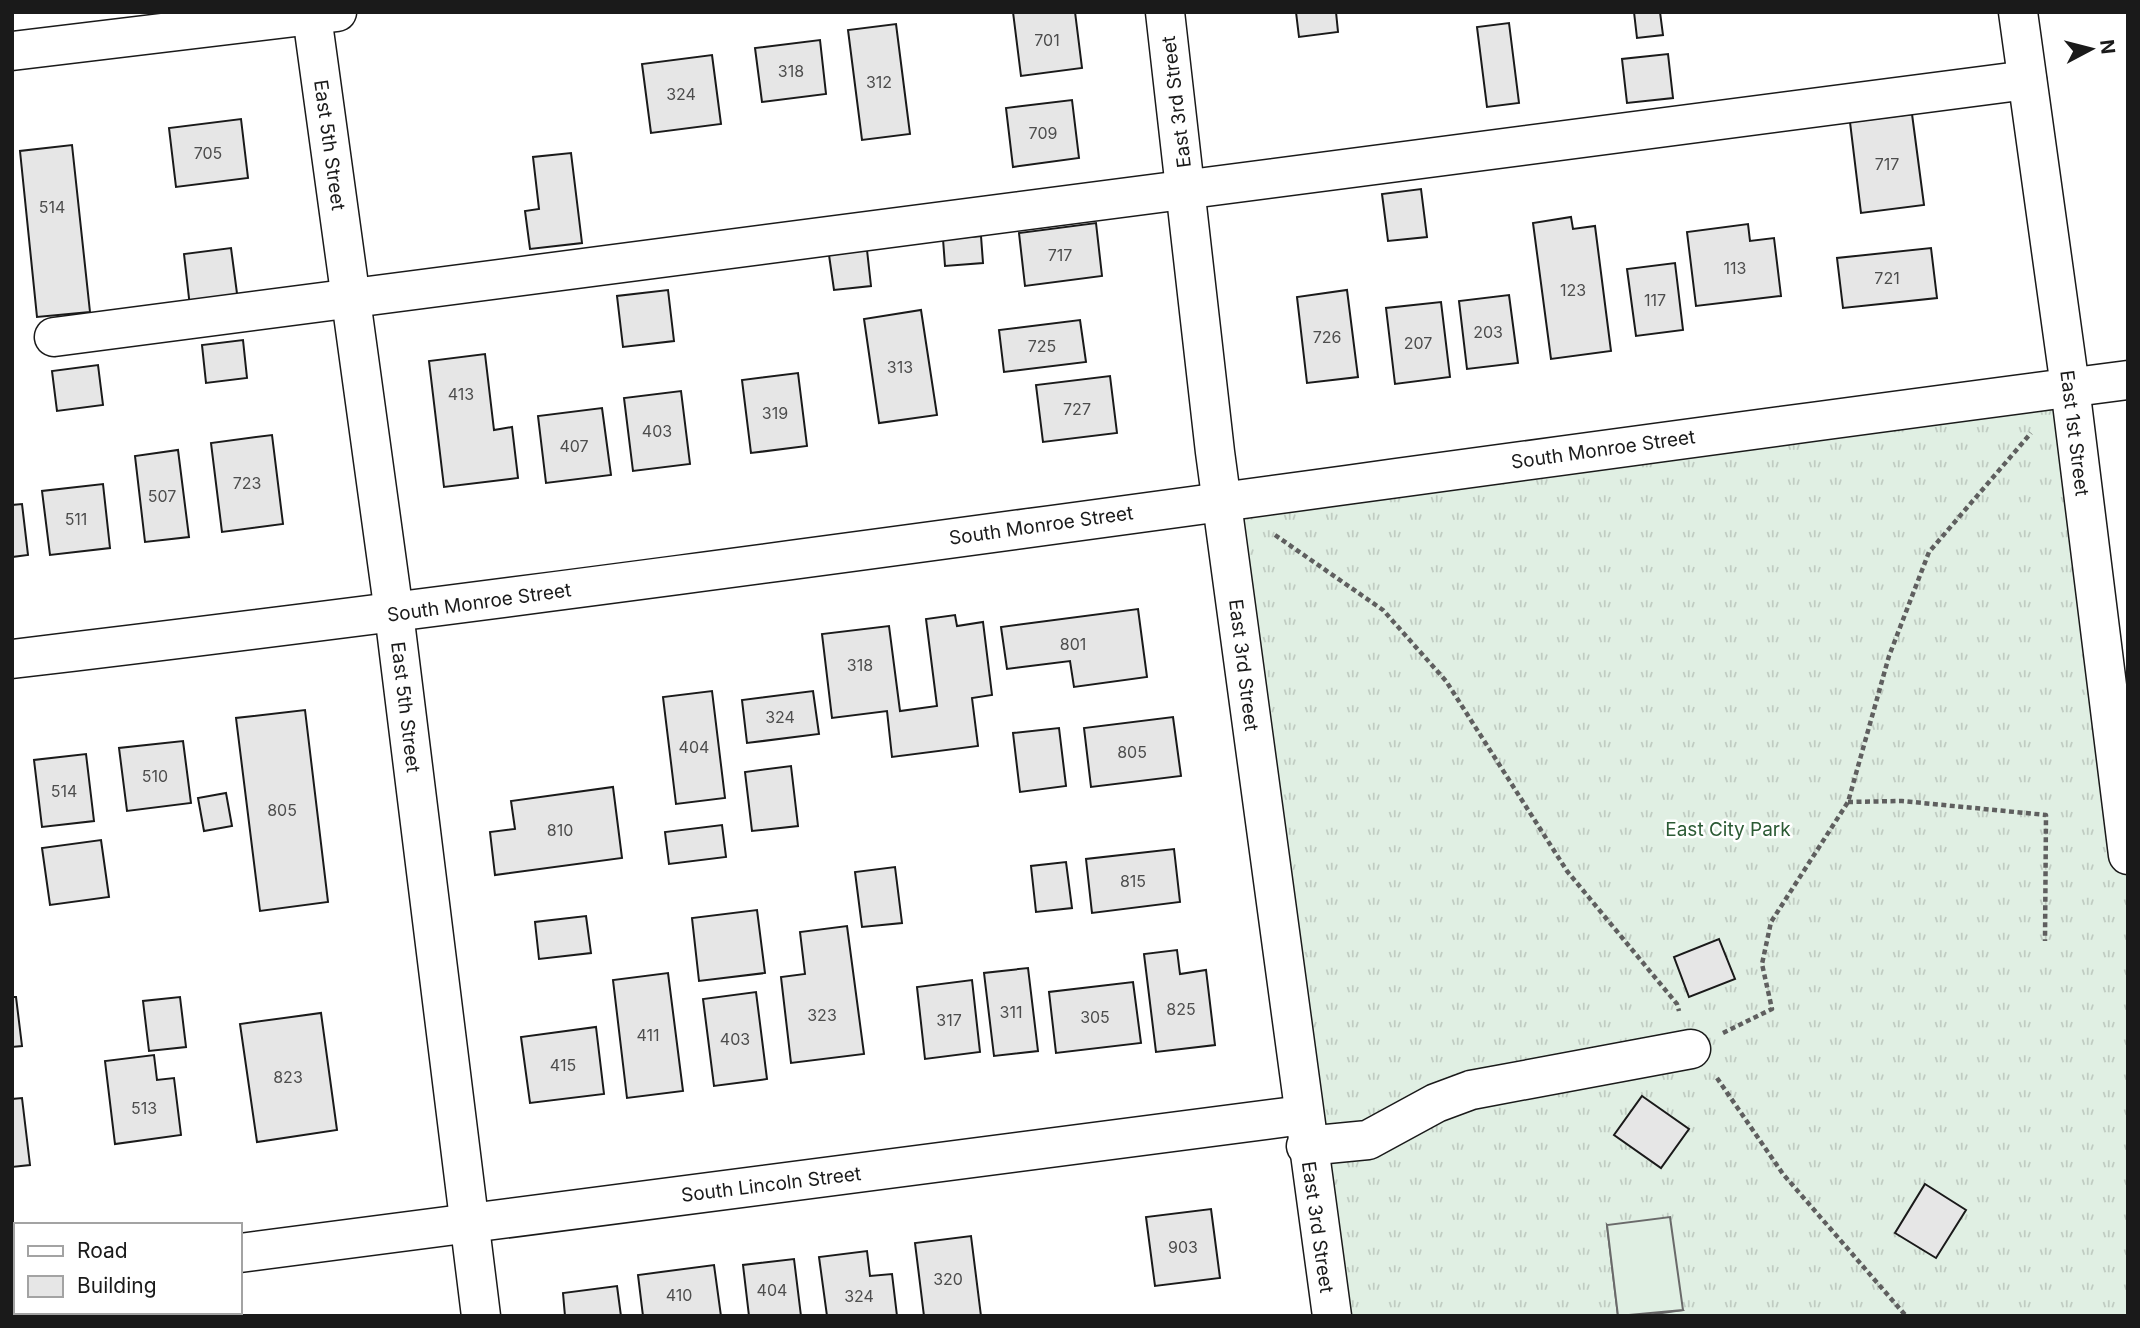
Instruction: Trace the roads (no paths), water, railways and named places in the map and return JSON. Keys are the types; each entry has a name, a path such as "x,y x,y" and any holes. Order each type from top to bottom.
{"street":[{"name":"East 3rd Street","path":"1165,12 1222,499 1332,1316"},
{"name":"East 1st Street","path":"2018,12 2070,387 2128,855"},
{"path":"12,51 324,14"},
{"name":"East 5th Street","path":"324,14 352,296 481,1316"},
{"path":"54,337 352,296 2027,80"},
{"name":"South Monroe Street","path":"12,659 394,614 1222,499 2128,380"},
{"name":"South Lincoln Street","path":"242,1253 470,1223 1305,1131 1368,1139 1436,1104 1471,1090 1691,1049"}],"park label":[{"name":"East City Park","path":"1728,829"}]}
